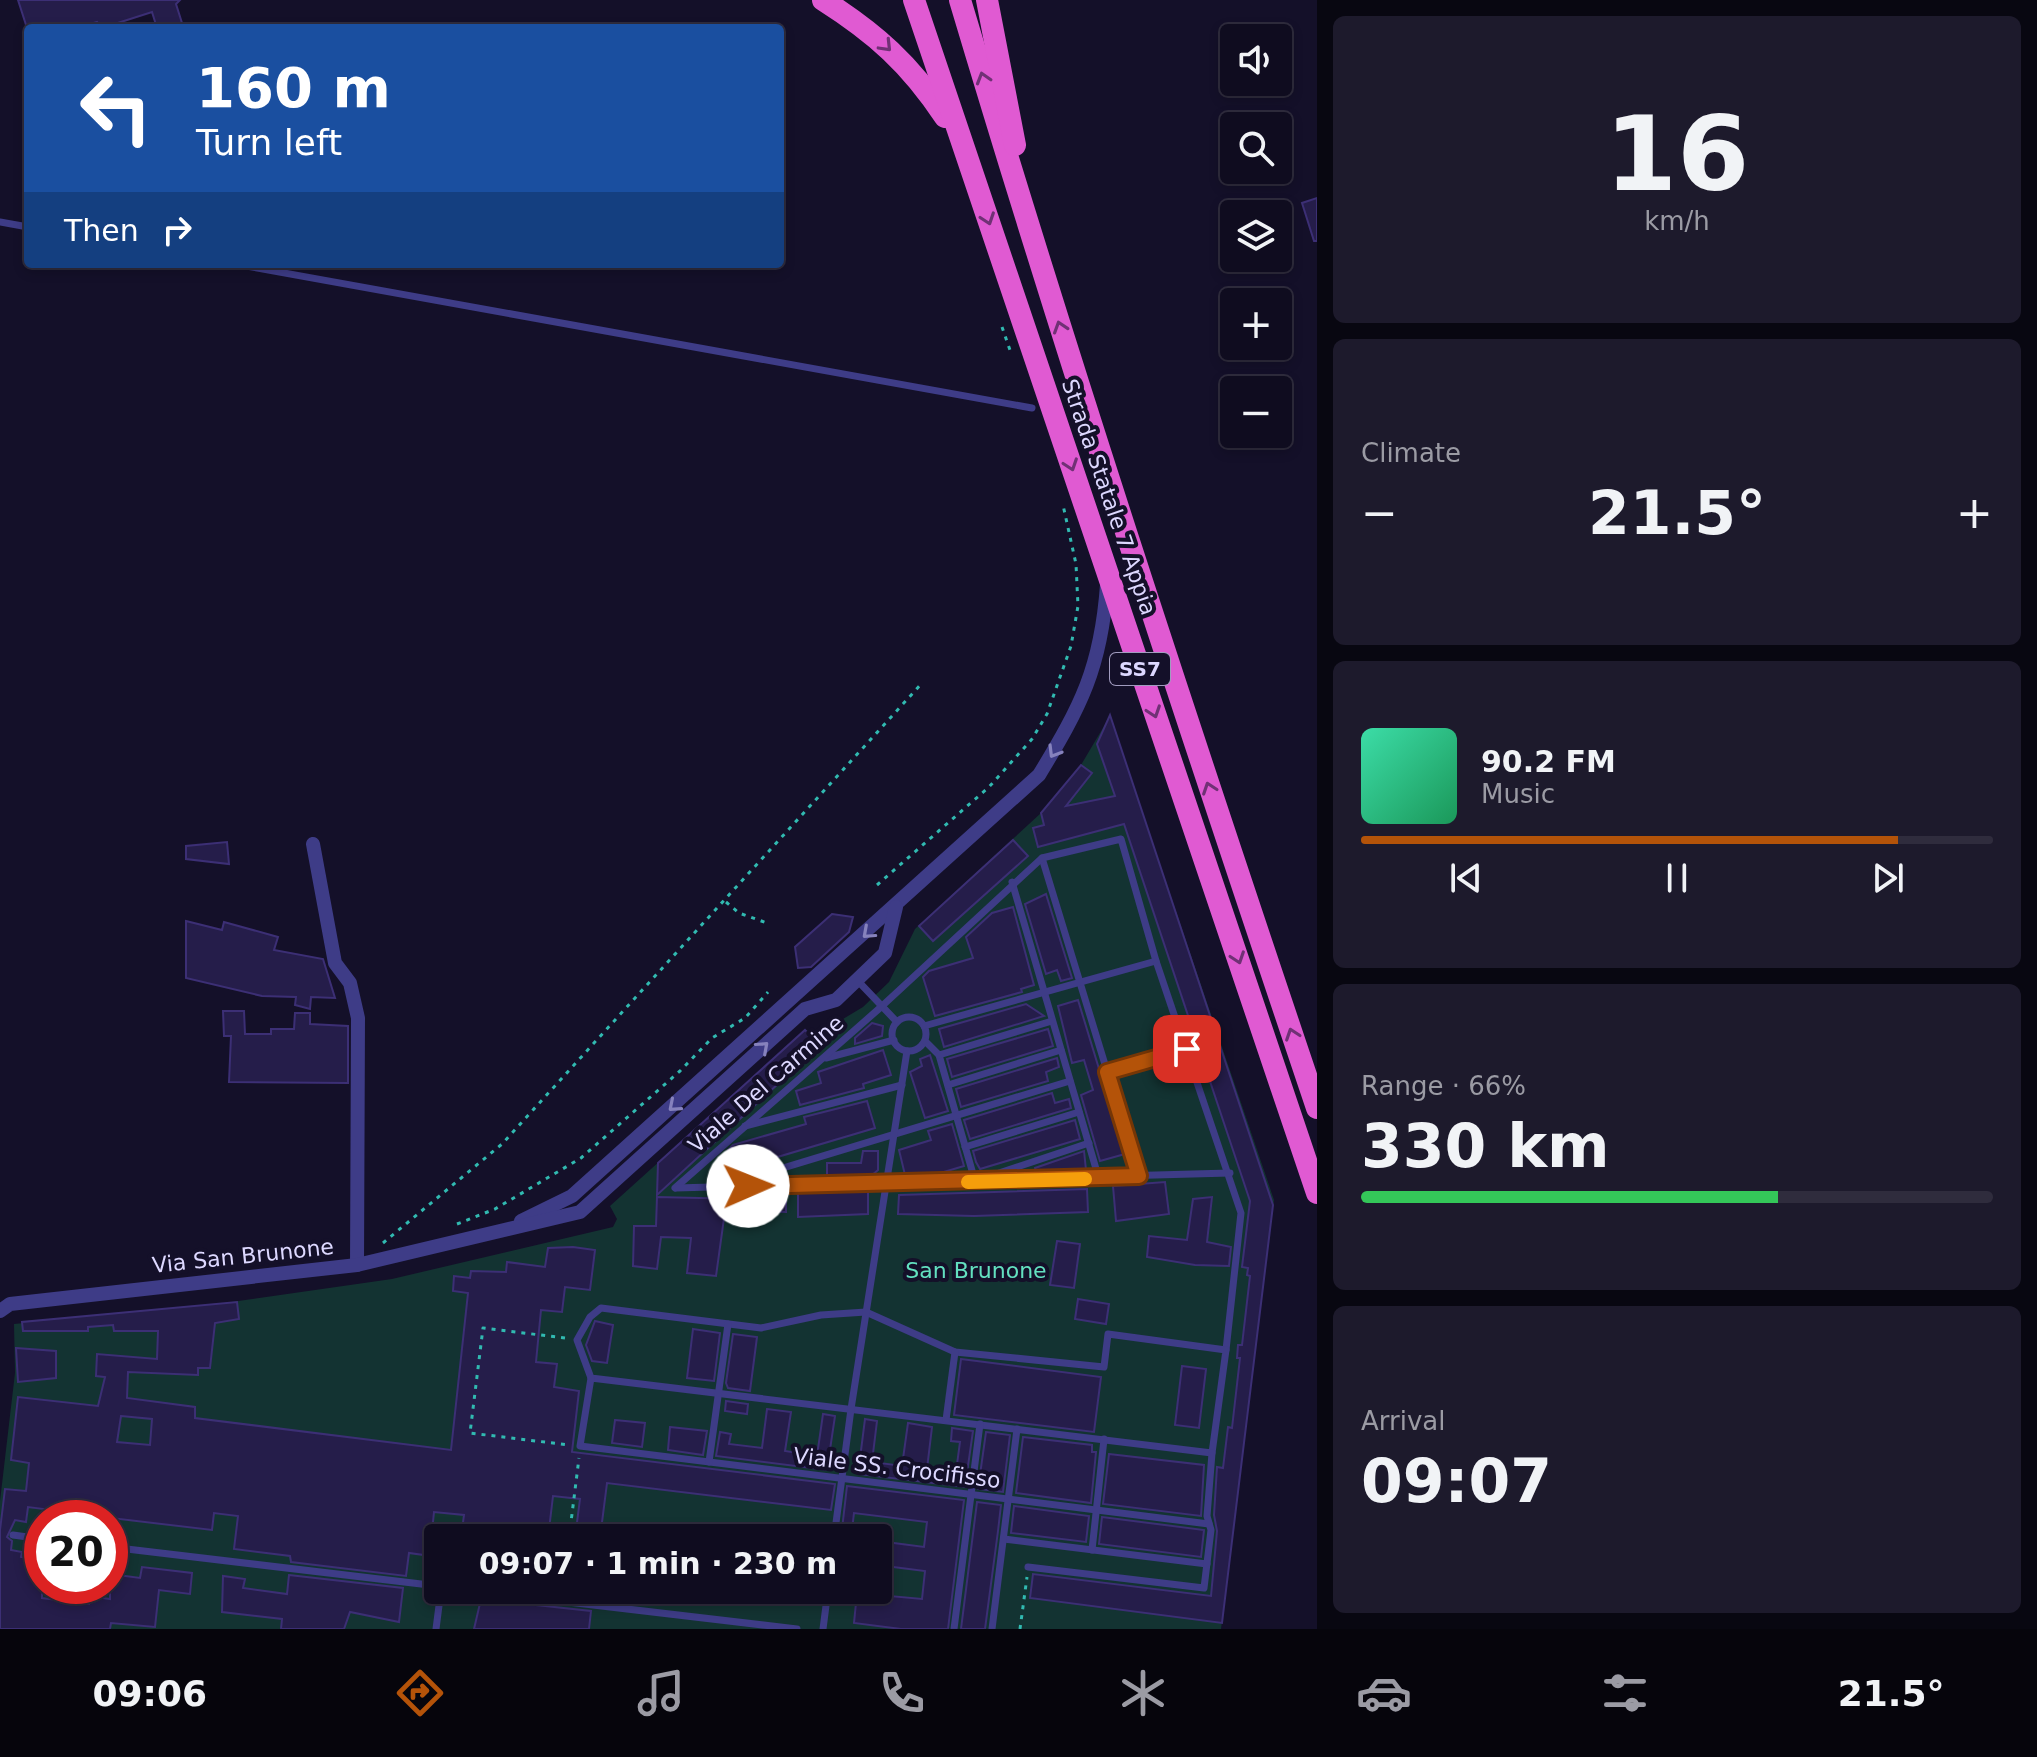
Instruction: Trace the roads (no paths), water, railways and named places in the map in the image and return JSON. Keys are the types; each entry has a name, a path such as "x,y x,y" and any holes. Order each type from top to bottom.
{"highway":[{"path":"823,0 870,29 925,87 963,145"},
{"name":"Strada Statale 7 Appia","path":"914,0 1317,1193"},
{"name":"Strada Statale 7 Appia","path":"960,0 1030,233 1186,721 1317,1108"},
{"path":"987,0 1006,87 1030,233"}],"street":[{"path":"490,1235 572,1196 1039,775 1072,721 1096,667 1108,573"},
{"path":"313,844 335,963 350,983 358,1018 357,1265"},
{"path":"490,1235 580,1212 805,1009 836,1000 885,953 896,907"},
{"name":"Via San Brunone","path":"0,1311 10,1304 357,1265 490,1235"}],"lane":[{"path":"0,222 24,226"},
{"path":"257,268 1032,408"},
{"path":"1028,1567 1204,1588 1212,1453 1241,1213 1156,961 1121,839 1042,858 1139,1176"},
{"name":"Viale Del Carmine","path":"748,1186 675,1188 881,1007 1012,882 1042,858"},
{"path":"1012,882 1099,1179"},
{"path":"924,1026 1156,961"},
{"path":"857,980 897,1022"},
{"path":"897,1022 912,1017 924,1026 925,1041 939,1055 975,1181"},
{"path":"939,1055 1052,1021"},
{"path":"894,1040 897,1022"},
{"path":"823,1058 894,1040"},
{"path":"894,1040 907,1051"},
{"path":"907,1051 918,1049 925,1041"},
{"path":"1107,1072 1187,1049"},
{"path":"948,1085 1061,1050"},
{"path":"836,1524 907,1051"},
{"path":"748,1186 760,1175 1070,1081"},
{"path":"743,1127 902,1085"},
{"path":"965,1147 1079,1112"},
{"path":"975,1181 1089,1143"},
{"path":"748,1186 1099,1179 1230,1173"},
{"path":"1212,1453 591,1378 577,1340 590,1317 601,1308 761,1328 821,1315 866,1312 955,1352 1104,1367 1108,1334 1226,1350"},
{"path":"709,1462 728,1324"},
{"path":"946,1420 955,1352"},
{"name":"Viale SS. Crocifisso","path":"591,1378 580,1446 1209,1524"},
{"path":"954,1629 980,1424"},
{"path":"992,1629 1017,1429"},
{"path":"1092,1550 1104,1439"},
{"path":"13,1535 24,1537"},
{"path":"1004,1539 1207,1564"},
{"path":"128,1549 424,1586"},
{"path":"436,1629 438,1604"},
{"path":"580,1604 797,1629"},
{"path":"823,1629 826,1604"},
{"path":"693,1629 695,1618"}],"park label":[{"name":"San Brunone","path":"976,1270"}]}
